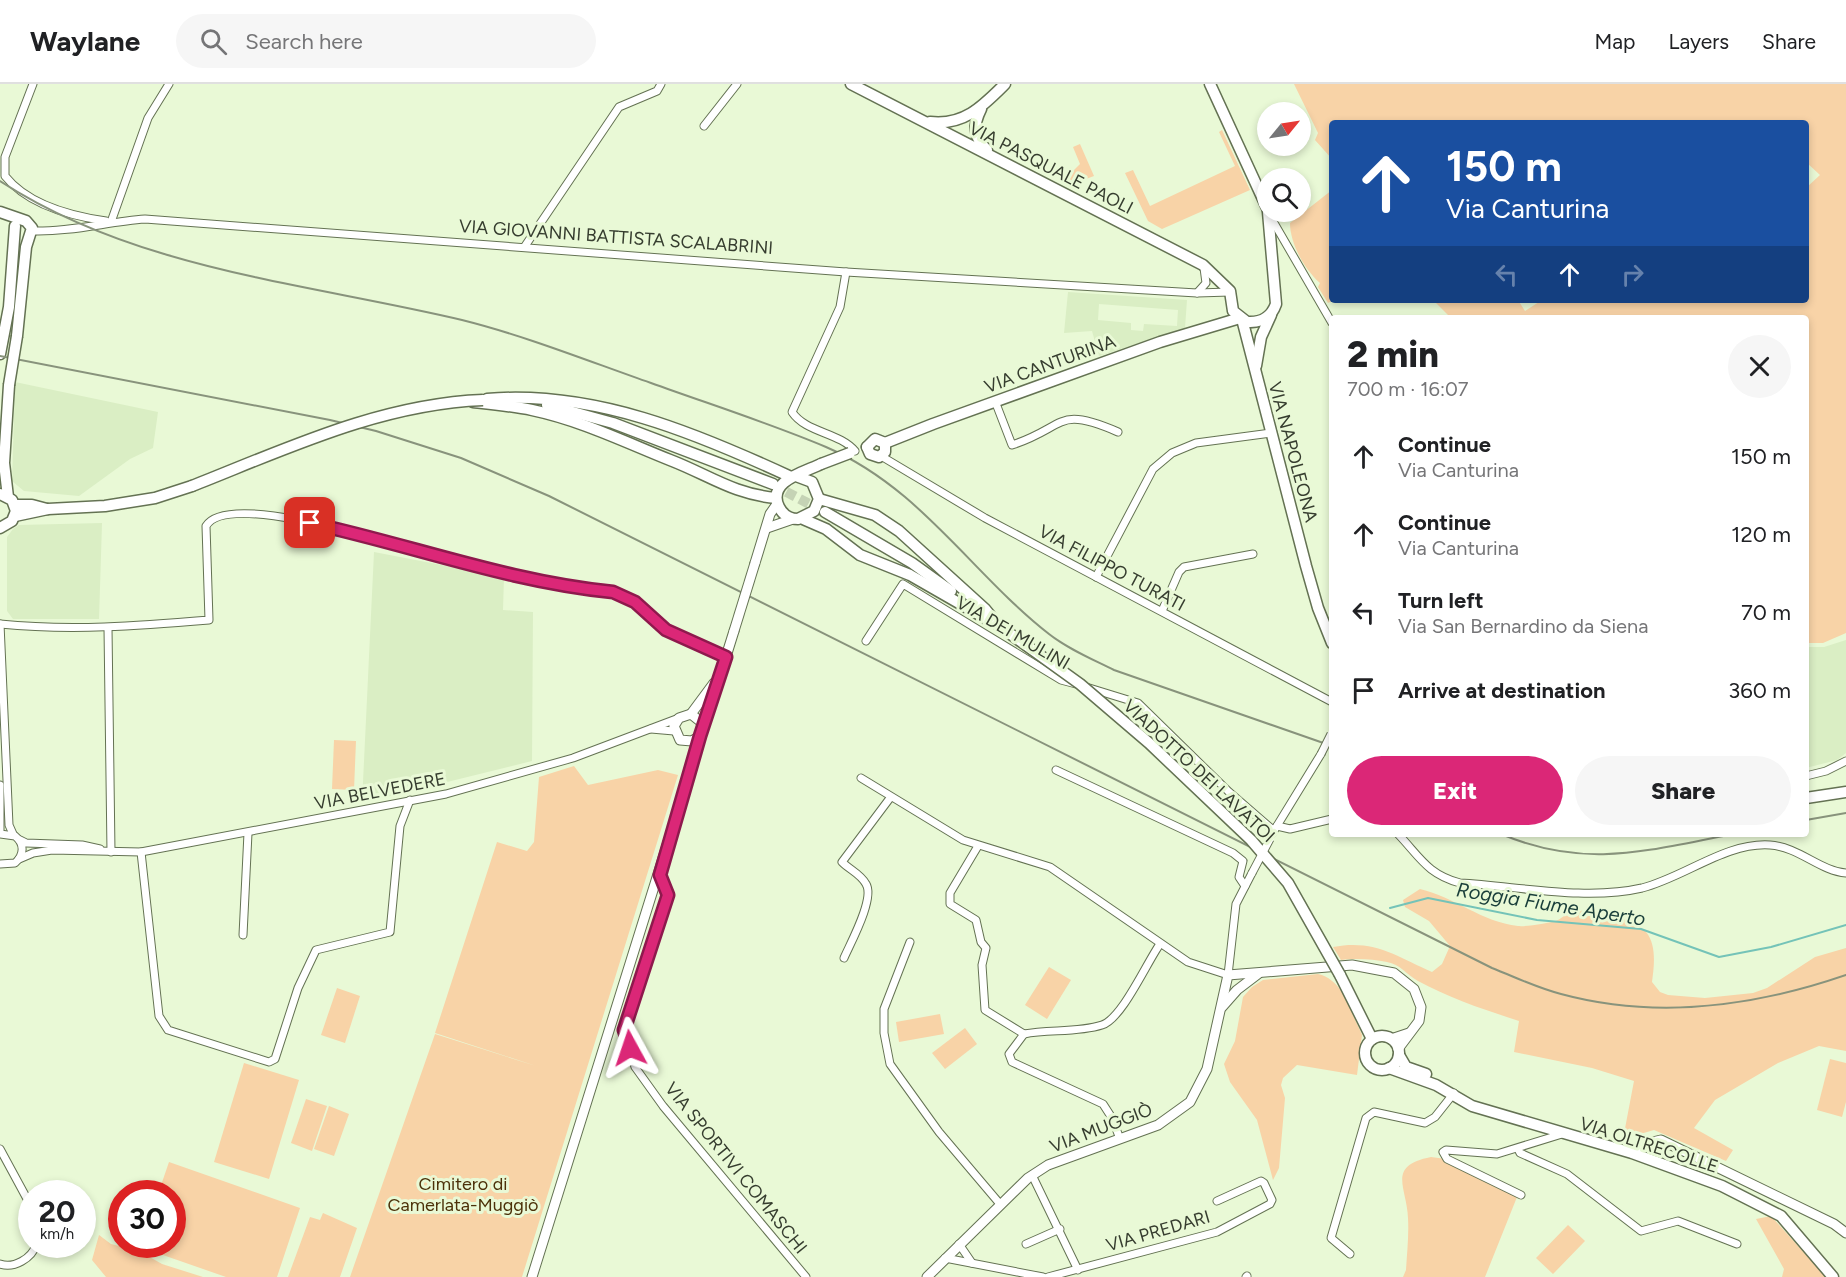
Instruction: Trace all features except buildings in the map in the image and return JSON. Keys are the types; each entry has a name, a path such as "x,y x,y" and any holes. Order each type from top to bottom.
{"main road":[{"name":"VIA PASQUALE PAOLI","path":"851,84 1203,265 1230,292"},
{"path":"999,160 976,137 976,118 981,109 1005,84"},
{"path":"1210,84 1257,189"},
{"path":"924,122 954,121 981,109"},
{"path":"0,213 17,227 21,240 30,235"},
{"name":"VIA NAPOLEONA","path":"1255,375 1261,337 1274,310 1276,291 1269,222"},
{"path":"0,528 9,525 4,463 9,385 30,235 29,223 17,227"},
{"path":"0,354 9,307 17,227"},
{"name":"VIA NAPOLEONA","path":"1230,292 1255,375 1318,608 1329,636"},
{"name":"VIA CANTURINA","path":"885,443 1160,342 1228,322 1238,316 1255,322 1262,320 1274,310"},
{"path":"9,503 48,509 105,506 155,498 359,422 413,408 464,400 533,403 636,414 794,477 807,478 816,486"},
{"path":"464,400 533,403 582,413 773,484"},
{"path":"533,403 680,464 741,493 777,501"},
{"path":"867,447 872,456 881,456 886,450 885,443 875,439 867,447 821,464 780,486 777,501 782,513 826,529 860,555 910,575 998,625"},
{"path":"798,519 814,511 819,499 816,486 821,464"},
{"path":"819,499 875,515 899,531 985,609 998,625"},
{"path":"825,512 886,547 998,625"},
{"name":"VIA NAPOLEONA","path":"1318,608 1329,626"},
{"name":"VIADOTTO DEI LAVATOI","path":"998,625 1080,684 1149,742 1251,840 1288,883 1361,1013 1382,1038"},
{"path":"1809,798 1846,792"},
{"path":"1382,1038 1398,1052 1389,1068 1376,1069 1367,1061 1366,1048 1382,1038"},
{"name":"VIA OLTRECOLLE","path":"1398,1052 1406,1067 1439,1080 1461,1102 1632,1153 1722,1186 1781,1215 1833,1277"},
{"name":"VIA OLTRECOLLE","path":"1389,1068 1453,1093"}],"street":[{"path":"33,84 4,157 5,176 17,188 54,209 82,218 111,222 148,118 169,84"},
{"path":"525,246 620,107 657,91 661,84"},
{"path":"704,126 737,84"},
{"name":"VIA GIOVANNI BATTISTA SCALABRINI","path":"30,235 145,219 846,272 1197,293 1230,292"},
{"path":"1273,222 1329,318"},
{"path":"1197,293 1206,283 1203,265"},
{"path":"846,272 840,307 792,409 797,418 835,436 852,452"},
{"path":"995,401 1012,445 1070,417 1089,419 1118,432"},
{"path":"1096,577 1154,469 1172,453 1196,442 1271,433"},
{"name":"VIA FILIPPO TURATI","path":"881,456 945,496 1329,700"},
{"path":"532,1277 660,875 701,732 770,514 777,501"},
{"path":"19,859 22,852 20,840 13,834 9,825 0,624 38,628 108,628 209,620 205,529 209,520 219,516 260,513 333,528 458,563 613,592 635,602 666,630 726,657"},
{"path":"767,528 798,519"},
{"path":"1162,611 1179,572 1184,567 1253,554"},
{"name":"VIA DEI MULINI","path":"866,641 903,584 1060,680 1122,696 1138,703 1229,792 1275,828"},
{"path":"108,628 111,852"},
{"path":"687,742 680,740 674,731 679,718 691,714 720,676"},
{"path":"691,714 700,722 701,732"},
{"name":"VIA BELVEDERE","path":"0,864 8,865 42,851 141,852 446,794 573,758 679,718"},
{"name":"VIA BELVEDERE","path":"648,729 674,731"},
{"path":"687,742 701,732"},
{"path":"1228,975 1236,904 1275,828 1321,754 1329,736"},
{"path":"687,742 691,772"},
{"path":"1809,775 1826,771 1846,761"},
{"path":"1056,770 1233,854 1242,861 1239,877 1245,886"},
{"path":"861,778 890,798 978,846 1050,867 1188,962 1238,976 1264,971 1352,965 1388,970 1411,986 1420,999 1420,1018 1398,1052"},
{"path":"0,785 0,832 13,834"},
{"path":"844,958 868,900 868,886 860,876 842,862 890,798"},
{"path":"141,852 159,1016 168,1030 269,1062 275,1059 298,988 316,950 390,932 400,826 410,800"},
{"path":"1275,828 1290,829 1329,820"},
{"path":"243,935 248,833"},
{"path":"1401,837 1424,865 1443,878 1460,882 1590,893 1641,888 1689,871 1739,847 1769,845 1792,849 1838,872 1846,873"},
{"name":"VIA BELVEDERE","path":"20,840 26,843 82,845 111,852"},
{"path":"978,846 948,900 950,904 976,920 981,942 986,948 982,965 985,1010 1024,1034 1092,1027 1108,1023 1120,1010 1160,944"},
{"name":"VIA SPORTIVI COMASCHI","path":"660,875 668,895 624,1030 635,1067 663,1106 806,1277"},
{"path":"910,942 884,1009 884,1034 890,1064 917,1103 1000,1204"},
{"path":"1221,1009 1244,984 1264,971"},
{"name":"VIA MUGGIÒ","path":"927,1277 1032,1175 1048,1166 1158,1125 1190,1102 1207,1069 1228,975"},
{"path":"1382,1038 1409,1033"},
{"path":"1024,1034 1009,1054 1009,1058 1016,1064 1103,1104 1112,1118 1120,1139"},
{"path":"1350,1254 1331,1238 1366,1118 1374,1112 1425,1123 1435,1118 1453,1093"},
{"path":"1521,1195 1442,1155 1446,1150 1497,1154 1562,1134"},
{"path":"1632,1153 1644,1144 1661,1140 1834,1224 1846,1233"},
{"path":"0,1149 18,1182"},
{"path":"1518,1149 1520,1153 1567,1174 1641,1231 1678,1221 1737,1244"},
{"path":"1032,1175 1078,1270"},
{"name":"VIA PREDARI","path":"945,1258 1046,1277 1217,1232 1270,1204 1272,1200 1261,1181 1217,1201"},
{"path":"1026,1244 1060,1229"},
{"path":"959,1244 972,1263"},
{"path":"0,1264 5,1266 26,1258"}],"shaded area":[{"path":"1068,292 1187,300 1185,328 1099,356 1092,331 1064,333","holes":["1099,304 1178,310 1177,326 1144,324 1143,331 1131,330 1131,323 1098,320"]},
{"path":"15,382 158,412 153,448 130,459 79,496 24,491 12,481"},
{"path":"102,523 99,619 13,619 7,611 7,537 13,529 19,525"},
{"path":"374,552 504,577 503,610 533,612 532,761 362,803"},
{"path":"1846,640 1846,753 1837,760 1809,767 1809,647 1824,647"}],"green space":[{"path":"1294,84 1846,84 1846,633 1823,643 1809,643 1809,315 1448,315 1436,303 1520,303 1525,311 1537,303 1809,303 1809,185 1820,175 1809,165 1809,120 1329,120 1329,156 1315,140 1318,133 1311,119 1311,102 1303,102"},
{"path":"1222,130 1250,190 1162,229 1148,221 1125,173 1133,170 1150,206 1235,166 1219,132"},
{"path":"1080,144 1094,176 1078,182 1075,187 1068,183 1070,180 1066,178 1080,164 1073,147"},
{"path":"1329,192 1329,302 1318,287 1320,283 1299,255 1291,231 1291,222 1311,222 1311,206"},
{"path":"334,740 356,741 354,790 332,789"},
{"name":"Cimitero di Camerlata-Muggiò","path":"574,766 588,785 658,770 678,775 522,1277 350,1277 435,1034 536,1066 435,1033 497,842 527,851 534,842 539,777"},
{"path":"1420,889 1492,920 1518,926 1550,922 1568,914 1588,910 1621,917 1646,932 1652,943 1654,956 1652,982 1660,992 1668,995 1705,998 1753,993 1767,988 1815,957 1846,948 1846,1051 1819,1046 1778,1063 1715,1100 1694,1128 1733,1150 1726,1161 1654,1130 1623,1139 1634,1081 1592,1068 1514,1052 1519,1021 1442,993 1418,981 1392,963 1364,959 1341,960 1333,947 1361,945 1396,955 1432,972 1442,964 1450,946 1429,921 1405,907 1403,900"},
{"path":"1049,967 1071,980 1047,1019 1025,1005"},
{"path":"1318,974 1327,977 1339,988 1362,1035 1357,1075 1297,1065 1283,1078 1281,1085 1285,1098 1279,1168 1273,1180 1257,1120 1230,1082 1224,1064 1235,1041 1243,997 1252,987 1263,980"},
{"path":"337,988 360,996 345,1043 321,1035"},
{"path":"940,1014 944,1034 899,1042 896,1022"},
{"path":"965,1028 977,1044 945,1069 932,1053"},
{"path":"1830,1059 1846,1063 1846,1102 1842,1117 1817,1110"},
{"path":"244,1063 299,1080 269,1179 214,1162"},
{"path":"306,1099 327,1106 312,1151 291,1143"},
{"path":"329,1106 349,1114 334,1156 314,1149"},
{"path":"1431,1157 1453,1160 1517,1197 1485,1277 1403,1277 1406,1270 1408,1218 1402,1179 1408,1166"},
{"path":"169,1162 300,1208 277,1277 226,1277 172,1258 186,1258 186,1180 163,1180"},
{"path":"323,1213 357,1228 340,1277 288,1277 310,1217 320,1220"},
{"path":"1771,1216 1826,1277 1782,1277 1784,1269 1756,1219"},
{"path":"1568,1225 1585,1241 1553,1274 1536,1258"},
{"path":"99,1235 108,1242 108,1258 151,1258 162,1264 203,1277 106,1277 92,1260 96,1258"}],"waterway":[{"name":"Roggia Fiume Aperto","path":"1390,908 1428,898 1537,920 1641,929 1719,957 1771,947 1846,925"}],"tunnel":[{"path":"773,485 823,511"}],"railway":[{"path":"0,181 53,211 108,235 165,254 224,270 486,326 557,349 826,447 860,464 890,485 918,508 1021,610 1049,634 1080,654 1114,670 1329,745"},
{"path":"0,356 330,420 376,431 461,458 549,496 1492,968 1543,989 1597,1002 1669,1008 1740,1002 1776,995 1846,975"},
{"path":"1809,819 1846,813"},
{"path":"1509,837 1532,845 1590,854 1645,851 1719,837"}],"route":[{"path":"310,523 364,535 466,565 591,590 613,592 635,602 666,630 726,657 700,736 660,875 668,895 624,1030 630,1048"}]}
